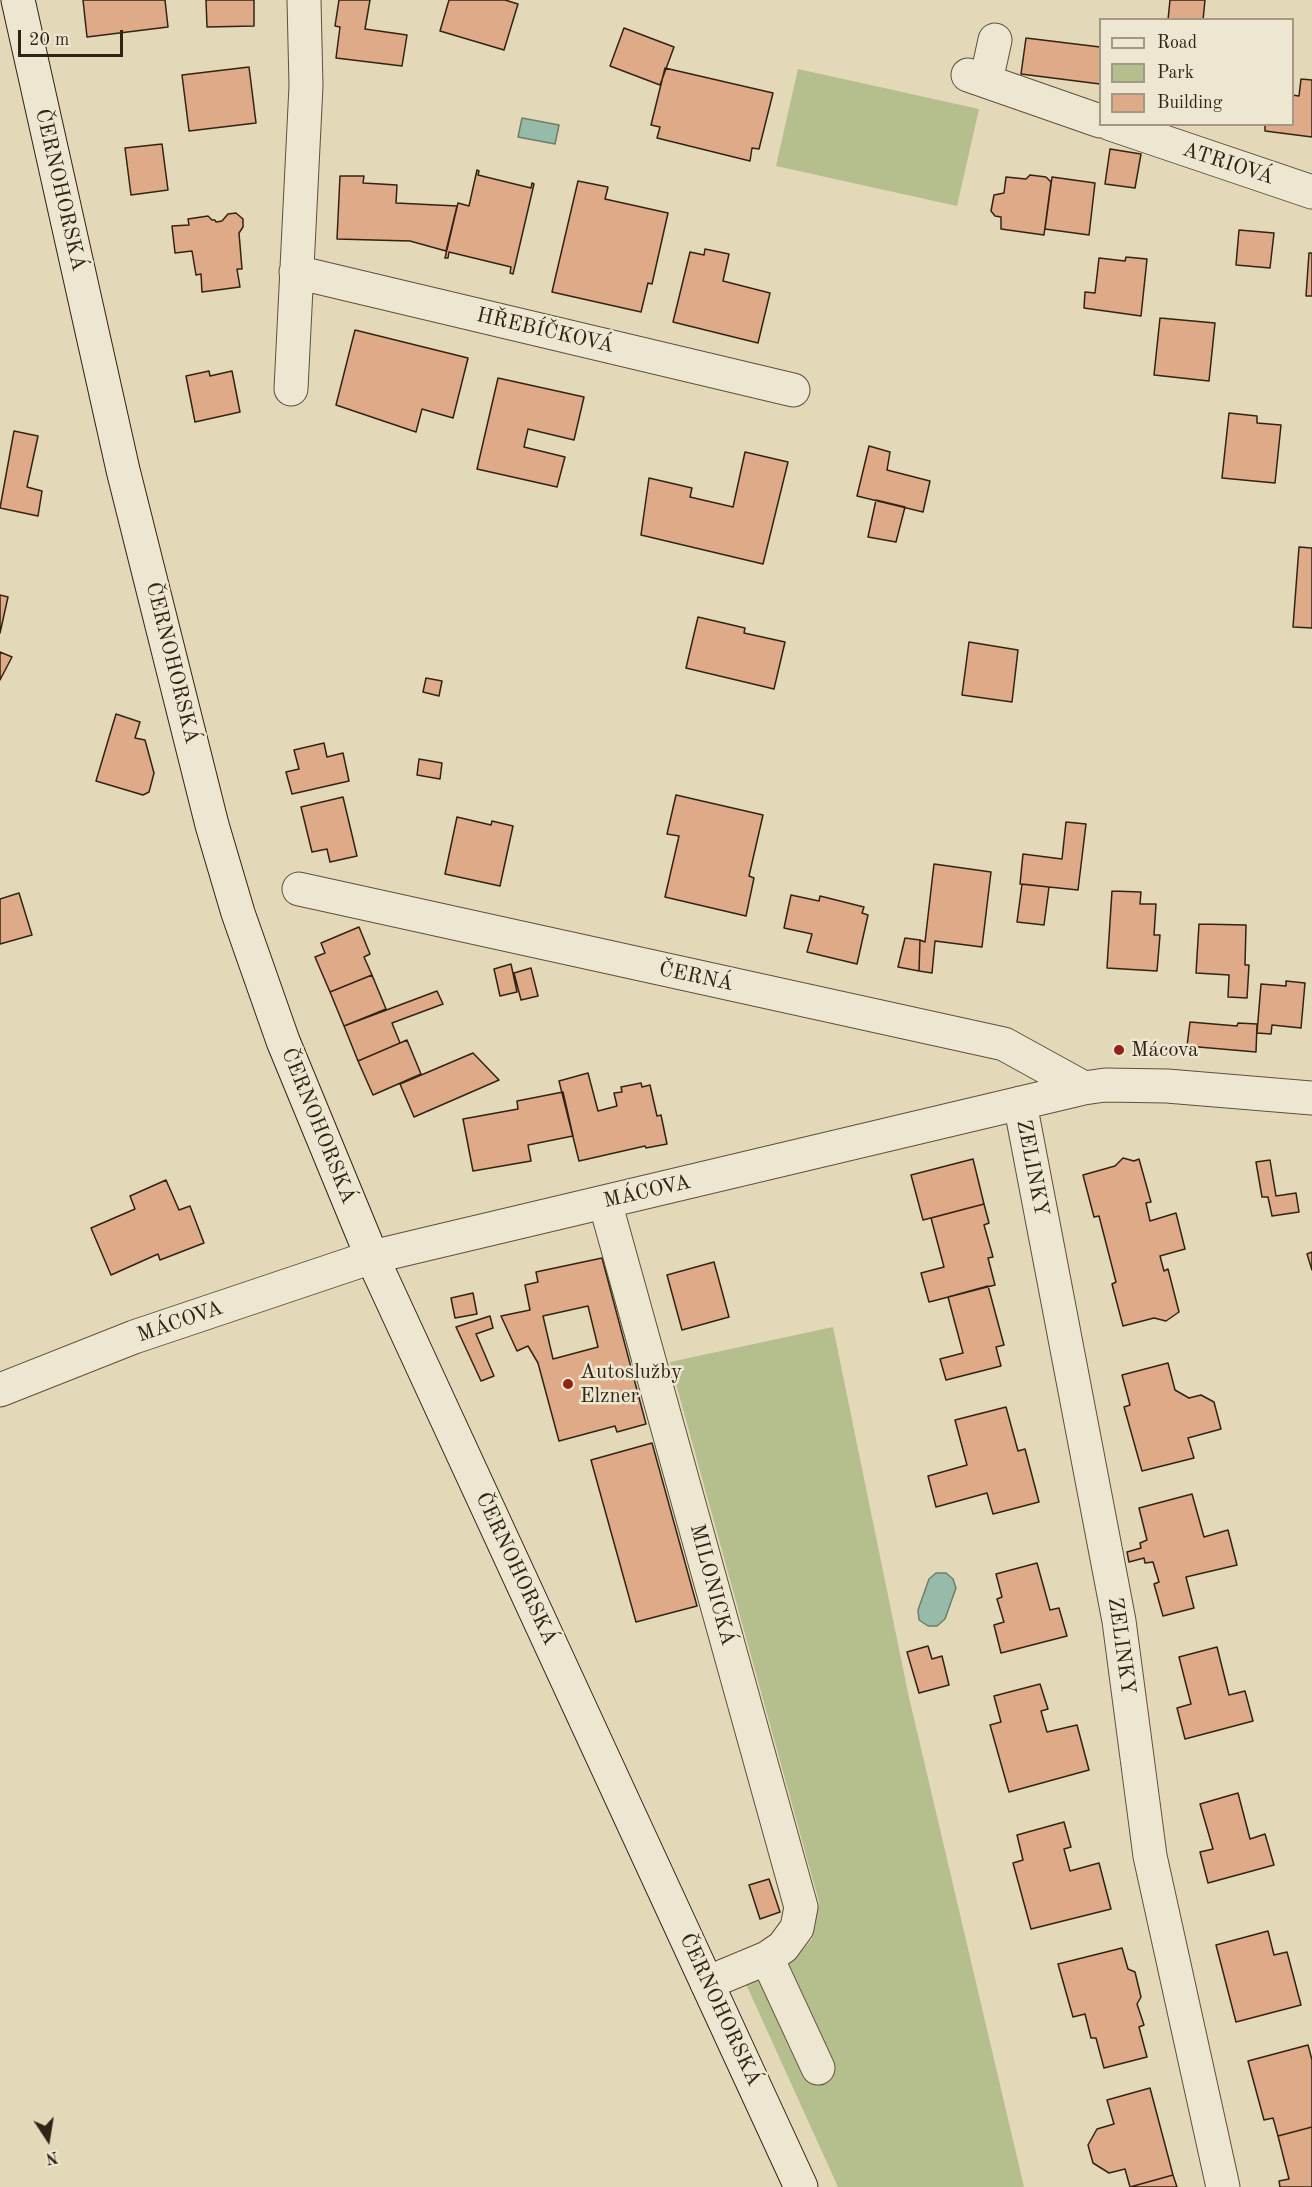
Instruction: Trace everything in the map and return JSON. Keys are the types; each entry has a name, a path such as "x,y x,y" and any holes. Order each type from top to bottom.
{"street":[{"name":"ČERNOHORSKÁ","path":"18,0 123,470 216,836 238,913 283,1041 372,1257 801,2187"},
{"path":"291,389 306,86 304,0"},
{"path":"995,40 977,78 1099,120"},
{"name":"ATRIOVÁ","path":"1117,126 1312,192"},
{"name":"HŘEBÍČKOVÁ","path":"296,272 793,390"},
{"name":"ČERNÁ","path":"299,889 1004,1044 1084,1089"},
{"name":"MÁCOVA","path":"0,1390 134,1337 372,1257 1020,1103 1105,1085 1157,1086 1312,1098"},
{"name":"ZELINKY","path":"1020,1103 1119,1621 1150,1856 1223,2187"},
{"name":"MILONICKÁ","path":"605,1202 801,1907 797,1928 783,1947 767,1958 707,1983"},
{"path":"767,1958 818,2068"}],"green space":[{"path":"798,69 979,109 957,206 776,166"},
{"path":"833,1327 908,1693 1024,2187 838,2187 746,1984 794,1961 812,1939 819,1902 670,1362"}],"shaded area":[{"path":"522,118 559,125 555,144 518,137"},
{"path":"936,1573 946,1573 953,1579 956,1588 945,1619 937,1626 928,1626 919,1620 918,1610 929,1579"}],"building":[{"path":"83,0 165,0 168,27 87,37"},
{"path":"206,0 254,0 254,26 207,27"},
{"path":"339,0 370,0 365,29 407,35 402,66 336,58 340,27 335,26"},
{"path":"449,0 505,0 518,4 504,50 440,31"},
{"path":"1170,0 1205,0 1203,18 1168,18"},
{"path":"624,28 674,47 660,85 610,66"},
{"path":"1026,38 1099,47 1099,84 1021,74"},
{"path":"249,67 256,123 189,131 182,75"},
{"path":"665,68 773,93 759,149 752,148 750,161 657,138 660,127 651,125"},
{"path":"1301,79 1312,80 1312,137 1265,131 1265,126 1294,126 1294,95 1299,96"},
{"path":"162,144 168,190 131,195 125,148"},
{"path":"1110,149 1141,154 1135,188 1105,184"},
{"path":"477,170 478,175 531,188 532,183 534,184 513,274 510,273 511,267 449,252 448,258 445,258 458,203 469,206"},
{"path":"1030,175 1046,177 1051,182 1044,235 1001,229 1001,217 995,216 991,211 994,195 1004,193 1006,177 1026,179"},
{"path":"340,176 364,176 363,183 397,185 396,203 457,206 446,251 410,241 337,239"},
{"path":"1052,177 1095,183 1089,235 1045,229"},
{"path":"578,181 608,187 605,199 668,213 652,284 648,283 641,312 552,292"},
{"path":"236,213 243,219 243,227 239,233 242,269 237,269 240,287 202,292 201,274 196,275 192,251 175,253 172,226 189,225 188,219 208,216 216,222 222,221 228,214"},
{"path":"1239,230 1274,233 1270,268 1236,265"},
{"path":"705,249 729,254 723,281 770,293 758,343 673,322 690,252 704,255"},
{"path":"1309,253 1312,253 1312,296 1306,296"},
{"path":"1126,257 1147,259 1141,316 1084,308 1085,292 1095,293 1099,258 1125,261"},
{"path":"1160,318 1215,323 1209,381 1154,375"},
{"path":"355,330 468,358 453,418 422,409 416,432 336,405"},
{"path":"209,371 210,376 232,371 240,412 195,422 186,376"},
{"path":"498,378 584,397 574,440 528,429 524,447 565,457 557,487 477,469"},
{"path":"1229,413 1257,416 1257,423 1281,425 1275,483 1222,478"},
{"path":"14,431 38,436 27,487 42,491 38,516 0,508"},
{"path":"869,446 890,452 887,470 930,481 923,512 857,496"},
{"path":"745,452 788,462 763,564 641,535 649,478 692,488 690,497 733,507"},
{"path":"876,500 905,507 896,542 868,537"},
{"path":"1299,547 1312,548 1312,628 1293,627"},
{"path":"0,595 8,597 0,633"},
{"path":"698,617 745,628 744,633 785,642 774,689 686,668"},
{"path":"969,642 1018,650 1012,702 962,695"},
{"path":"0,652 12,657 0,680"},
{"path":"426,678 442,681 439,696 423,692"},
{"path":"116,714 140,722 135,738 145,740 154,773 149,792 143,795 96,781"},
{"path":"324,743 327,757 343,753 349,781 292,794 286,772 299,769 294,750"},
{"path":"419,759 442,763 440,779 417,775"},
{"path":"676,795 763,815 749,876 754,878 746,916 665,897 679,836 667,834"},
{"path":"343,797 357,856 330,862 327,849 312,852 301,807"},
{"path":"457,817 491,825 492,821 513,826 500,886 445,874"},
{"path":"1066,822 1086,824 1078,890 1020,884 1023,854 1062,859"},
{"path":"934,864 991,872 982,947 935,941 932,973 919,971 920,940 925,942"},
{"path":"1022,884 1049,887 1044,925 1017,922"},
{"path":"1112,891 1141,892 1140,904 1156,904 1154,935 1160,935 1157,971 1107,968"},
{"path":"19,893 32,935 0,944 0,899"},
{"path":"791,895 819,901 820,896 864,907 862,913 868,915 857,964 807,952 812,934 784,928"},
{"path":"1199,924 1246,925 1245,965 1249,965 1247,998 1228,997 1229,975 1196,973"},
{"path":"359,927 370,954 364,957 372,975 330,992 315,957 325,953 321,943"},
{"path":"905,938 920,940 919,971 898,967"},
{"path":"511,964 517,992 500,996 494,969"},
{"path":"531,968 538,996 521,1000 514,973"},
{"path":"372,975 386,1009 344,1026 330,992"},
{"path":"1286,981 1305,983 1301,1028 1272,1025 1271,1034 1257,1033 1261,984 1286,986"},
{"path":"437,991 443,1004 392,1023 400,1043 358,1061 344,1026"},
{"path":"1190,1022 1237,1026 1238,1023 1257,1024 1256,1052 1187,1046"},
{"path":"407,1040 421,1074 373,1095 358,1061"},
{"path":"473,1053 499,1080 414,1117 400,1084"},
{"path":"588,1073 598,1111 617,1106 614,1093 622,1092 621,1087 641,1083 642,1087 650,1085 657,1116 661,1115 667,1144 646,1148 645,1146 579,1161 559,1081"},
{"path":"563,1092 573,1136 528,1145 531,1161 473,1171 463,1119 518,1109 517,1101"},
{"path":"1123,1158 1134,1161 1139,1159 1151,1202 1146,1203 1150,1221 1176,1213 1185,1249 1160,1256 1164,1271 1168,1269 1179,1312 1166,1321 1154,1318 1123,1326 1112,1284 1116,1282 1099,1216 1094,1217 1083,1175 1115,1166"},
{"path":"973,1159 984,1204 923,1220 911,1175"},
{"path":"1270,1160 1276,1196 1296,1193 1299,1212 1272,1216 1268,1197 1262,1197 1256,1162"},
{"path":"166,1180 179,1210 190,1206 204,1243 160,1260 158,1254 111,1275 91,1228 135,1209 130,1196"},
{"path":"984,1204 989,1223 984,1225 993,1257 988,1258 995,1285 929,1302 921,1273 944,1267 931,1218"},
{"path":"1312,1252 1312,1270 1307,1254"},
{"path":"602,1258 646,1424 617,1432 615,1426 559,1441 538,1363 528,1346 517,1351 501,1316 530,1310 525,1285 538,1282 536,1272","holes":["588,1306 598,1347 553,1359 543,1316"]},
{"path":"714,1262 729,1317 682,1330 667,1275"},
{"path":"988,1286 1004,1345 996,1347 1001,1366 946,1380 940,1359 963,1353 948,1297"},
{"path":"473,1293 477,1314 455,1318 451,1298"},
{"path":"490,1316 493,1328 476,1334 494,1376 481,1381 456,1327"},
{"path":"1168,1363 1175,1390 1189,1398 1201,1395 1214,1402 1221,1429 1188,1438 1194,1458 1142,1471 1124,1407 1130,1405 1122,1375"},
{"path":"1006,1407 1018,1451 1025,1449 1039,1502 993,1514 987,1493 936,1507 928,1476 967,1465 955,1420"},
{"path":"652,1443 697,1606 636,1622 591,1460"},
{"path":"1192,1494 1204,1537 1228,1530 1237,1565 1186,1577 1194,1608 1163,1616 1154,1584 1159,1582 1153,1562 1145,1563 1144,1558 1129,1562 1127,1552 1141,1548 1140,1543 1147,1540 1139,1508"},
{"path":"1037,1563 1050,1610 1059,1608 1067,1636 1001,1653 994,1625 1004,1622 997,1599 1002,1597 996,1574"},
{"path":"928,1646 932,1659 942,1656 949,1685 919,1693 907,1652"},
{"path":"1217,1647 1229,1695 1245,1691 1253,1721 1185,1739 1177,1708 1191,1704 1179,1657"},
{"path":"1040,1684 1048,1709 1041,1711 1047,1732 1077,1725 1089,1770 1009,1792 990,1725 1001,1722 994,1696"},
{"path":"1238,1793 1250,1839 1265,1834 1274,1865 1208,1883 1200,1852 1213,1849 1200,1804"},
{"path":"1064,1822 1071,1847 1064,1849 1070,1871 1099,1863 1111,1909 1031,1929 1013,1863 1023,1860 1017,1835"},
{"path":"769,1879 780,1912 760,1919 749,1885"},
{"path":"1268,1931 1274,1955 1287,1952 1301,2005 1236,2022 1216,1945"},
{"path":"1122,1948 1128,1969 1135,1972 1141,1997 1137,2004 1144,2025 1139,2027 1147,2057 1104,2068 1096,2038 1091,2038 1085,2014 1073,2017 1058,1964"},
{"path":"1308,2045 1312,2060 1312,2127 1278,2136 1273,2118 1264,2120 1248,2061"},
{"path":"1150,2088 1173,2175 1130,2187 1125,2169 1109,2173 1093,2163 1088,2145 1097,2129 1114,2124 1107,2100"},
{"path":"1312,2127 1312,2187 1280,2187 1279,2181 1289,2179 1278,2136"},
{"path":"1173,2175 1177,2187 1130,2187"}],"place":[{"name":"Mácova","path":"1119,1050"},
{"name":"Autoslužby Elzner","path":"568,1384"}]}
